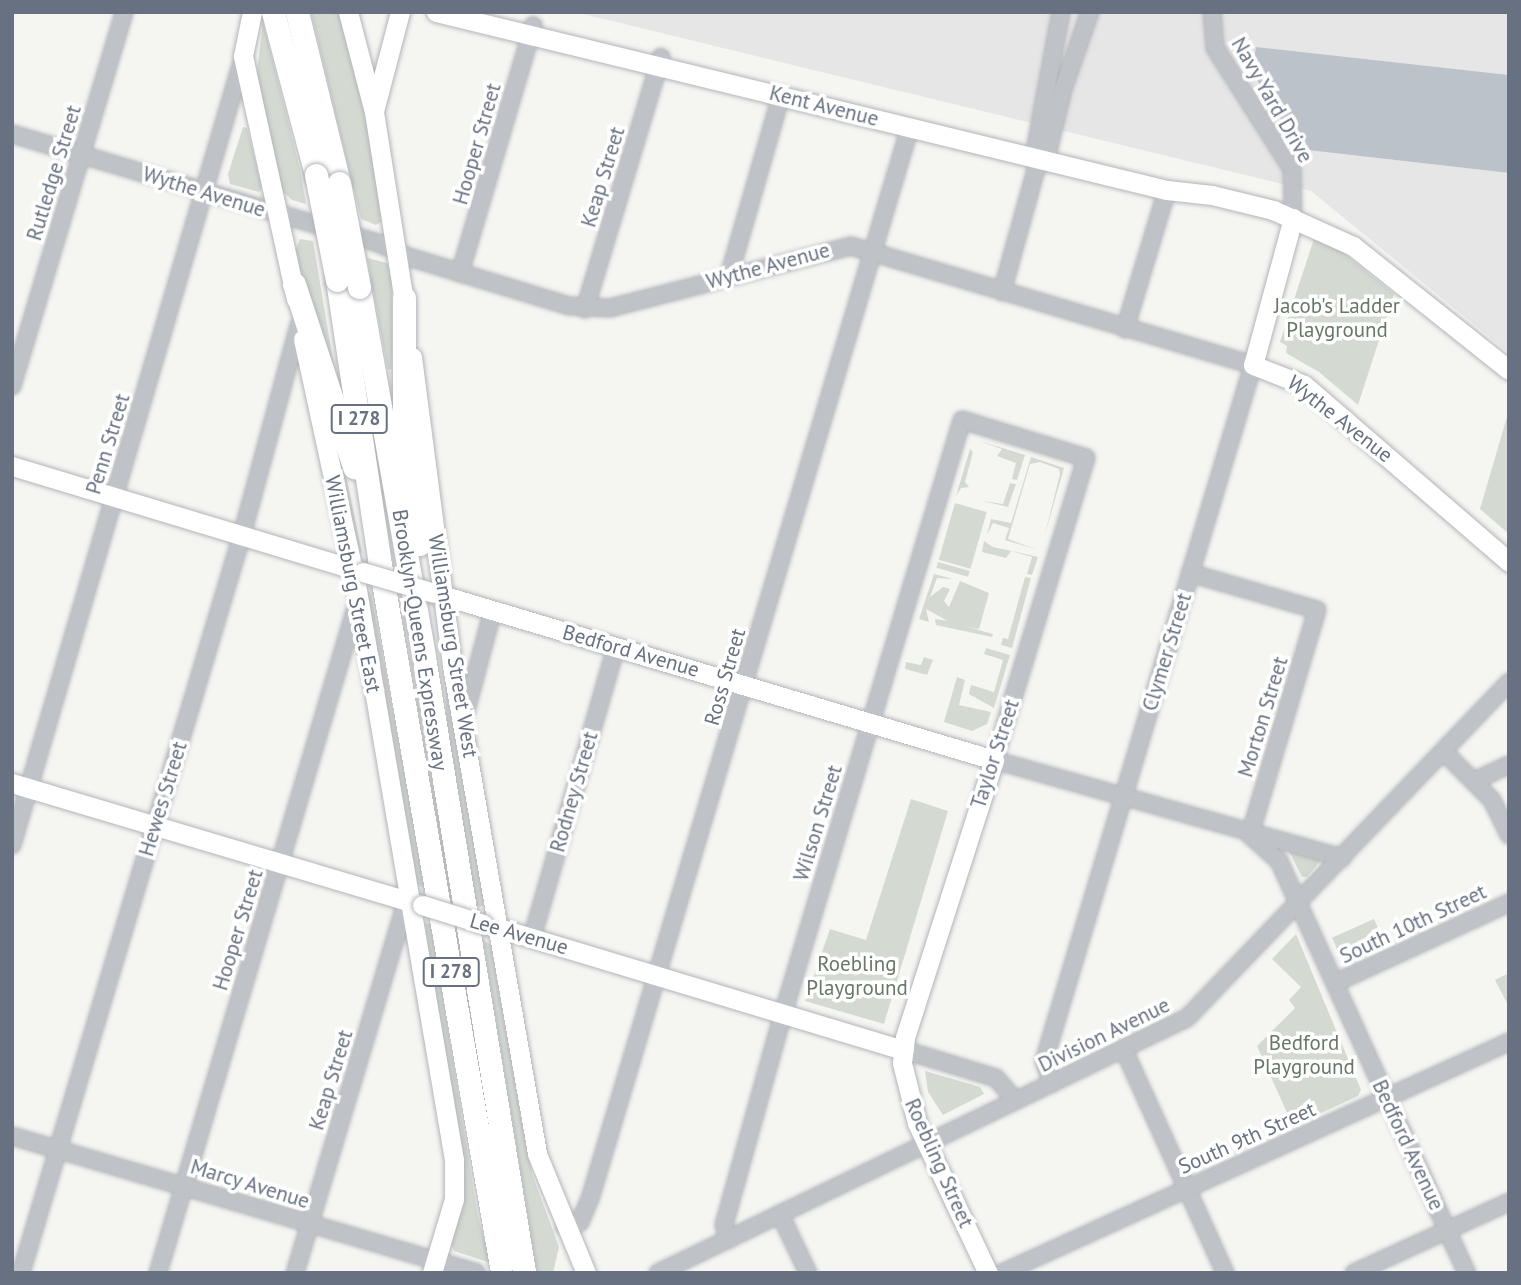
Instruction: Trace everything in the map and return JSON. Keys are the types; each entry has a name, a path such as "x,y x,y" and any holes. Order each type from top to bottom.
{"highway":[{"name":"Brooklyn-Queens Expressway","path":"273,12 316,175 337,280 365,567 501,1266"},
{"name":"Brooklyn-Queens Expressway","path":"297,12 339,183 359,287 424,657 524,1272"},
{"path":"294,284 347,440 365,567"},
{"path":"404,298 404,424 431,640 424,657"}],"main road":[{"name":"Williamsburg Street East","path":"252,12 243,56 294,284 299,325 365,567 358,599 414,903 418,948 454,1160 454,1199 433,1267"},
{"name":"Williamsburg Street West","path":"348,12 374,112 398,252 438,594 464,718 491,926 537,1154 564,1227 586,1273"},
{"path":"374,112 400,12"},
{"name":"Kent Avenue","path":"436,12 532,31 1041,154 1167,190 1212,195 1294,214 1362,252 1509,370"},
{"name":"Kent Avenue","path":"478,12 532,31"},
{"name":"Kent Avenue","path":"660,62 781,96 910,127 1197,186 1212,195"},
{"name":"Clymer Street","path":"1253,365 1294,214"},
{"name":"Wythe Avenue","path":"1253,365 1275,370 1304,386 1509,562"},
{"name":"Bedford Avenue","path":"12,466 242,535 365,567 438,594 993,760"},
{"name":"Taylor Street","path":"904,1050 993,760"},
{"name":"Lee Avenue","path":"21,785 904,1050"},
{"name":"Roebling Street","path":"904,1050 907,1095 988,1273"}],"street":[{"name":"Rutledge Street","path":"12,386 124,12"},
{"path":"1002,292 1056,90 1061,12"},
{"path":"1056,90 1090,12"},
{"name":"Navy Yard Drive","path":"1212,12 1215,48 1293,169 1294,214"},
{"name":"Hooper Street","path":"460,274 532,31"},
{"name":"Penn Street","path":"12,845 21,785 114,496 206,191 243,56"},
{"name":"Keap Street","path":"585,309 660,62"},
{"path":"729,276 781,96"},
{"name":"Ross Street","path":"564,1227 580,1222 590,1199 910,127"},
{"name":"Wythe Avenue","path":"12,134 206,191 460,274 585,309 610,308 848,246 1253,365"},
{"path":"1125,329 1167,190"},
{"name":"Hewes Street","path":"21,1273 242,535 299,325"},
{"name":"Clymer Street","path":"1052,1084 1044,1061 1253,365"},
{"name":"Wilson Street","path":"728,1240 723,1225 783,1014 962,420 1086,458"},
{"name":"Taylor Street","path":"993,760 1086,458"},
{"name":"Morton Street","path":"1191,573 1317,610 1250,835"},
{"name":"Hooper Street","path":"158,1273 358,599"},
{"path":"464,718 480,668 493,610"},
{"name":"Rodney Street","path":"532,938 616,647"},
{"path":"340,659 368,656"},
{"path":"452,666 480,668"},
{"name":"Division Avenue","path":"658,1273 1124,1050 1189,1016 1299,905 1509,682"},
{"path":"1443,751 1492,800 1509,835"},
{"name":"Bedford Avenue","path":"993,760 1250,835 1264,835 1343,858"},
{"path":"1474,781 1509,765"},
{"name":"Bedford Avenue","path":"1250,835 1279,861 1467,1273"},
{"name":"Keap Street","path":"295,1273 393,946 414,903"},
{"name":"South 10th Street","path":"1335,982 1509,903"},
{"path":"393,946 418,948"},
{"name":"South 9th Street","path":"1002,1273 1509,1042"},
{"name":"Lee Avenue","path":"904,1050 996,1078 1016,1101"},
{"path":"1124,1050 1225,1273"},
{"name":"Marcy Avenue","path":"12,1136 310,1224 433,1267 476,1273"},
{"path":"1354,1273 1509,1202"},
{"path":"780,1214 808,1273"}],"shaded area":[{"path":"575,12 1509,12 1509,75 1256,47 1299,149 1509,173 1509,353 1311,191"},
{"path":"1256,47 1509,75 1509,173 1299,149 1252,72"}],"green space":[{"path":"311,12 338,12 341,17 370,136 382,221 376,225 361,219"},
{"path":"263,22 300,169 306,204 292,200 283,192 256,80"},
{"path":"243,127 247,128 262,188 259,192 230,184 228,174"},
{"path":"300,239 313,241 336,378 308,304 294,253"},
{"name":"Jacob's Ladder Playground","path":"1314,239 1331,243 1394,294 1358,405 1319,372 1286,353 1287,346 1280,342"},
{"path":"367,258 387,263 392,273 392,369 388,370"},
{"path":"326,403 338,436 362,553 358,552"},
{"path":"1509,410 1509,534 1480,509"},
{"path":"976,440 1025,455 1017,480 1012,479 1016,463 997,456 1002,449"},
{"path":"970,449 973,452 965,482 969,487 961,488 956,496"},
{"path":"1031,457 1064,468 1044,538 1060,474 1059,469 1040,462 1030,464 1008,539 1038,550 1005,540 1009,528 993,523 987,535 991,519 1011,523"},
{"path":"1010,483 1016,484 1008,507 983,501 1003,504"},
{"path":"955,503 987,512 970,569 939,560"},
{"path":"984,541 993,547 1011,551 1006,558 982,552"},
{"path":"1011,551 1038,557 1032,575 1027,574 1032,557"},
{"path":"938,562 970,571 968,577 936,568"},
{"path":"934,574 953,579 937,578 930,597 943,587 950,589 944,601 949,607 960,581 989,593 979,629 968,627 993,634 992,637 936,625 935,619 948,621 926,609 929,622 919,619"},
{"path":"1025,577 1031,578 1012,648 1001,645 1003,638 1008,639"},
{"path":"367,592 371,593 426,890 416,883"},
{"path":"986,648 1010,655 994,708 969,694 971,685 994,692 1003,660 984,654"},
{"path":"924,657 933,660 927,675 905,669 906,662 921,665"},
{"path":"444,658 485,904 480,907 475,905 447,725"},
{"path":"957,677 965,680 959,705 991,712 987,724 972,731 944,722"},
{"name":"Roebling Playground","path":"911,799 948,811 884,1024 805,1001 830,929 866,940"},
{"path":"1289,851 1323,858 1307,877 1302,877"},
{"path":"1374,919 1385,944 1343,962 1332,938"},
{"path":"425,923 431,925 478,1217 491,1263 454,1251 451,1244 461,1203"},
{"name":"Bedford Playground","path":"1296,934 1361,1090 1358,1096 1293,1126 1257,1046 1295,1008 1289,1000 1301,987 1272,959"},
{"path":"483,940 491,945 532,1174 559,1247 553,1273 537,1273"},
{"path":"1509,973 1509,1007 1495,980"},
{"path":"925,1071 980,1087 984,1094 943,1115 928,1092"}]}
